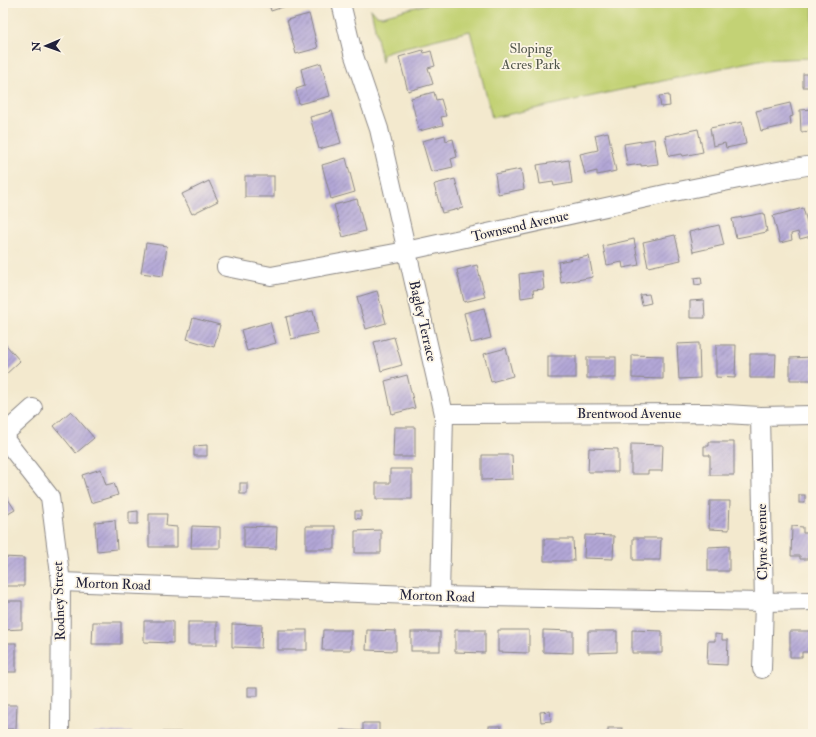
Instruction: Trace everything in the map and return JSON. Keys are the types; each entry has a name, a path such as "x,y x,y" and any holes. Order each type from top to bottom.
{"street":[{"name":"Bagley Terrace","path":"341,3 353,53 379,128 444,414 440,596"},
{"name":"Townsend Avenue","path":"226,267 271,276 406,251 674,192 788,168 813,165"},
{"path":"3,436 33,408"},
{"name":"Brentwood Avenue","path":"444,414 708,413 760,416 813,415"},
{"name":"Clyne Avenue","path":"760,416 764,602 762,669"},
{"name":"Rodney Street","path":"3,436 50,497 62,582 60,734"},
{"name":"Morton Road","path":"62,582 440,596 764,602 813,601"}],"green space":[{"name":"Sloping Acres Park","path":"431,3 813,3 813,58 759,60 492,118 470,31 389,51 383,55 382,62 371,9 376,15 382,16"}],"building":[{"path":"269,3 295,3 271,11"},
{"path":"309,14 318,48 296,54 287,20"},
{"path":"423,50 424,53 431,51 435,66 428,68 433,84 408,91 399,57"},
{"path":"321,63 330,96 299,104 296,89 305,86 301,69"},
{"path":"803,74 812,74 812,87 803,87"},
{"path":"434,92 436,100 441,99 446,116 441,117 443,125 419,131 411,98"},
{"path":"669,95 670,106 661,107 659,96"},
{"path":"790,103 793,116 790,117 791,124 761,131 756,111"},
{"path":"813,109 813,131 801,132 800,110"},
{"path":"332,111 341,143 319,149 310,117"},
{"path":"742,122 746,144 726,148 725,143 713,146 710,128"},
{"path":"698,129 703,152 683,156 682,154 669,156 665,136"},
{"path":"608,132 616,171 597,175 597,171 585,174 580,154 598,150 595,135"},
{"path":"445,135 446,141 453,139 457,157 451,159 453,167 431,172 422,141"},
{"path":"654,139 658,164 627,166 624,144"},
{"path":"346,158 355,192 331,199 322,165"},
{"path":"569,160 572,183 554,186 553,182 540,184 537,165"},
{"path":"521,169 524,189 498,194 495,174"},
{"path":"245,176 274,176 274,197 245,197"},
{"path":"455,179 463,208 442,213 434,185"},
{"path":"209,181 218,201 192,214 182,194"},
{"path":"357,199 365,231 343,237 334,205"},
{"path":"803,208 811,236 800,239 798,232 791,234 792,240 780,243 773,216"},
{"path":"764,213 767,232 736,238 732,219"},
{"path":"719,225 724,245 693,252 689,232"},
{"path":"675,235 681,260 648,267 643,242"},
{"path":"634,239 639,265 623,268 622,262 607,265 603,246"},
{"path":"146,243 167,246 163,276 141,273"},
{"path":"589,256 593,277 561,283 558,262"},
{"path":"477,265 485,297 464,302 457,270"},
{"path":"542,271 544,289 533,290 534,296 521,298 519,274"},
{"path":"701,277 702,284 695,285 694,278"},
{"path":"377,291 386,323 366,329 357,297"},
{"path":"649,294 651,303 642,305 640,295"},
{"path":"704,300 705,318 690,318 690,301"},
{"path":"484,308 491,338 471,343 464,313"},
{"path":"313,311 318,333 291,339 286,317"},
{"path":"193,318 220,325 214,347 187,339"},
{"path":"270,322 276,343 247,351 241,330"},
{"path":"394,337 402,365 381,371 374,342"},
{"path":"699,343 700,378 679,379 677,344"},
{"path":"6,345 20,361 3,377 3,348"},
{"path":"716,345 736,345 735,378 716,377"},
{"path":"506,348 513,376 491,382 484,354"},
{"path":"750,354 776,354 775,378 750,378"},
{"path":"632,355 663,356 663,379 632,378"},
{"path":"548,356 576,356 576,378 548,378"},
{"path":"587,357 616,357 616,378 587,378"},
{"path":"813,357 813,380 790,380 790,358"},
{"path":"407,375 415,408 392,414 385,381"},
{"path":"71,411 94,438 76,453 54,426"},
{"path":"394,427 415,427 415,457 393,457"},
{"path":"709,442 734,442 734,475 710,475 710,455 704,455 704,446 709,446"},
{"path":"631,444 663,445 662,471 648,471 648,474 631,474"},
{"path":"207,445 207,456 194,456 194,446"},
{"path":"589,448 618,449 618,472 588,472"},
{"path":"482,455 512,455 513,479 482,480"},
{"path":"101,469 106,485 114,483 118,495 91,503 82,475"},
{"path":"390,469 412,469 412,499 376,499 376,483 390,483"},
{"path":"240,483 247,483 247,494 240,494"},
{"path":"3,491 15,510 3,517"},
{"path":"799,495 805,495 805,503 799,503"},
{"path":"710,501 730,501 729,530 709,529"},
{"path":"138,511 138,524 129,524 129,512"},
{"path":"355,511 361,511 361,519 355,518"},
{"path":"149,514 167,514 166,526 177,527 177,547 149,547"},
{"path":"115,520 117,549 97,551 95,522"},
{"path":"192,526 220,527 220,548 191,548"},
{"path":"244,526 277,527 276,549 244,548"},
{"path":"306,526 335,526 335,549 306,549"},
{"path":"792,526 803,527 803,533 813,533 813,556 808,556 808,559 800,559 800,556 791,556"},
{"path":"381,530 381,553 355,553 355,531"},
{"path":"585,535 614,536 613,559 584,558"},
{"path":"633,538 661,538 660,560 633,560"},
{"path":"544,539 573,539 574,561 544,561"},
{"path":"729,546 729,571 708,571 708,547"},
{"path":"3,557 24,558 24,586 3,586"},
{"path":"3,601 22,601 22,629 3,630"},
{"path":"144,621 173,621 173,643 144,642"},
{"path":"93,622 121,622 121,644 92,644"},
{"path":"188,622 217,622 217,645 188,645"},
{"path":"232,624 262,625 261,648 232,647"},
{"path":"278,630 307,630 307,650 278,650"},
{"path":"323,630 351,630 351,650 322,650"},
{"path":"367,630 396,631 396,651 366,650"},
{"path":"455,630 485,630 485,653 455,652"},
{"path":"498,630 529,630 529,653 498,652"},
{"path":"543,630 573,631 573,653 543,652"},
{"path":"632,630 662,631 662,653 632,653"},
{"path":"588,631 617,631 617,652 588,653"},
{"path":"790,631 813,631 813,652 802,652 802,657 790,657"},
{"path":"411,632 440,632 440,651 411,651"},
{"path":"715,634 722,635 722,640 728,640 727,665 707,664 708,641 715,641"},
{"path":"3,643 16,643 16,672 3,672"},
{"path":"248,687 258,687 258,696 248,696"},
{"path":"3,705 17,705 16,729 3,729"},
{"path":"550,711 551,721 541,722 540,712"},
{"path":"363,723 379,723 379,734 340,734 340,730 363,731"},
{"path":"489,726 501,726 501,734 489,734"},
{"path":"608,728 622,728 622,734 608,734"},
{"path":"94,732 132,732 132,734 94,734"},
{"path":"153,732 190,732 190,734 153,734"}]}
